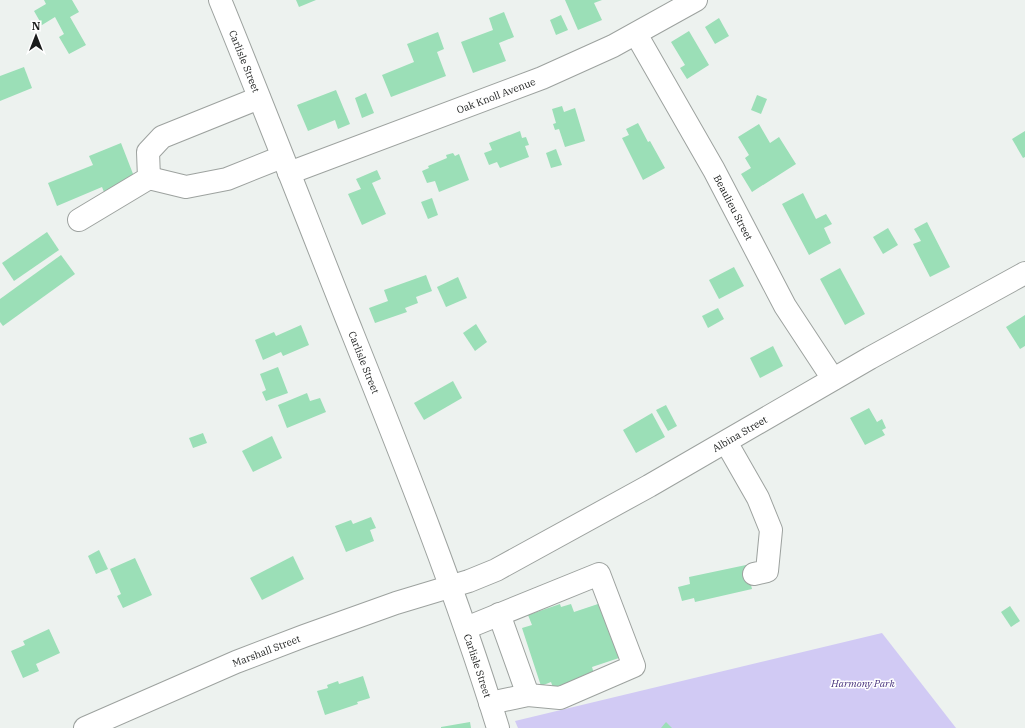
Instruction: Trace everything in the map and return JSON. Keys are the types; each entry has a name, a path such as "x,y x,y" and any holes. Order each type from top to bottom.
{"street":[{"name":"Carlisle Street","path":"220,0 451,586 498,728"},
{"name":"Oak Knoll Avenue","path":"149,178 186,187 286,165 542,78 636,34 696,0"},
{"name":"Beaulieu Street","path":"636,34 714,170 781,299 801,334 833,379"},
{"path":"79,220 149,178 148,152 162,138 259,98"},
{"name":"Albina Street","path":"451,586 496,570 726,442 833,379 1025,273"},
{"path":"726,442 758,498 771,530 767,571 754,574"},
{"path":"466,628 599,574 634,666 560,698 528,695 490,702"},
{"name":"Marshall Street","path":"86,728 236,662 363,614 451,586"},
{"path":"499,614 528,695"}],"green space":[{"name":"Harmony Park","path":"882,633 956,728 518,728 515,721"}],"building":[{"path":"44,0 72,0 79,12 70,17 86,45 69,54 59,37 64,34 55,17 42,25 34,11 46,4"},
{"path":"296,0 316,0 299,7"},
{"path":"565,0 602,0 594,3 602,20 578,30"},
{"path":"504,12 514,37 499,43 506,61 473,73 461,42 493,30 489,18"},
{"path":"561,15 568,30 556,35 550,20"},
{"path":"719,18 729,36 715,44 705,27"},
{"path":"689,31 709,65 687,79 680,68 685,65 671,42"},
{"path":"438,32 444,49 437,52 446,76 391,97 382,75 414,62 407,44"},
{"path":"24,67 32,88 0,101 0,76"},
{"path":"336,90 350,124 338,129 335,120 308,131 297,105"},
{"path":"366,93 374,113 362,118 355,98"},
{"path":"757,95 767,99 761,114 751,110"},
{"path":"562,106 564,112 575,108 585,141 565,147 559,129 555,130 553,124 556,123 552,109"},
{"path":"638,123 648,142 650,141 665,168 643,180 622,138 629,135 626,129"},
{"path":"759,124 770,143 779,137 796,164 752,192 741,174 751,168 745,158 749,155 738,137"},
{"path":"520,131 522,138 526,137 529,145 525,146 529,157 500,168 497,162 489,165 484,153 492,150 489,143"},
{"path":"1025,131 1025,157 1023,158 1012,139"},
{"path":"121,143 135,179 104,192 102,187 57,206 48,183 93,165 89,156"},
{"path":"556,149 562,165 551,168 546,153"},
{"path":"453,153 455,156 459,154 469,180 439,192 435,181 427,183 422,171 429,168 428,166 447,158 446,155"},
{"path":"377,170 381,179 372,183 386,214 362,225 348,194 361,189 356,179"},
{"path":"803,193 816,219 826,214 832,224 824,228 831,243 809,255 782,204"},
{"path":"432,198 438,215 428,219 421,202"},
{"path":"927,222 950,267 930,277 913,244 921,241 914,229"},
{"path":"888,228 898,245 883,254 873,237"},
{"path":"47,232 59,250 14,281 2,263"},
{"path":"61,255 75,274 3,326 0,322 0,299"},
{"path":"734,267 744,286 719,299 709,280"},
{"path":"840,268 865,314 845,325 820,279"},
{"path":"426,275 432,291 416,297 418,303 405,308 407,312 375,323 369,308 388,301 384,290"},
{"path":"458,277 467,298 446,307 437,287"},
{"path":"718,308 724,319 708,328 702,316"},
{"path":"1025,315 1025,346 1020,349 1006,327"},
{"path":"476,324 487,342 475,351 463,333"},
{"path":"301,325 309,345 283,356 281,352 263,360 255,340 274,332 276,336"},
{"path":"773,346 783,366 760,378 750,358"},
{"path":"278,367 288,393 266,401 262,392 266,390 260,374"},
{"path":"453,381 462,398 424,420 414,403"},
{"path":"307,393 310,401 320,398 326,412 287,428 278,405"},
{"path":"666,405 677,426 668,431 656,410"},
{"path":"869,408 877,422 882,419 886,428 882,430 885,435 865,445 850,418"},
{"path":"652,413 665,437 636,453 623,430"},
{"path":"203,433 207,443 193,448 189,438"},
{"path":"272,436 282,458 253,472 242,451"},
{"path":"371,517 376,528 370,530 374,541 346,552 335,526 351,520 353,524"},
{"path":"99,550 108,569 96,574 88,556"},
{"path":"293,556 304,579 262,600 250,578"},
{"path":"135,558 152,595 123,608 117,596 121,594 110,569"},
{"path":"746,565 752,589 695,602 694,598 682,601 678,587 690,584 689,577"},
{"path":"601,603 619,658 592,667 595,677 555,693 551,682 541,686 522,628 532,625 528,615 560,604 561,607 571,604 574,612"},
{"path":"1010,606 1020,621 1011,627 1001,612"},
{"path":"49,629 60,653 36,664 39,671 23,678 11,651 25,645 23,641"},
{"path":"363,676 370,698 357,702 358,704 325,715 317,691 328,688 327,685 338,681 339,684"},
{"path":"470,722 471,728 441,728 441,727"},
{"path":"666,722 672,728 661,728"}]}
